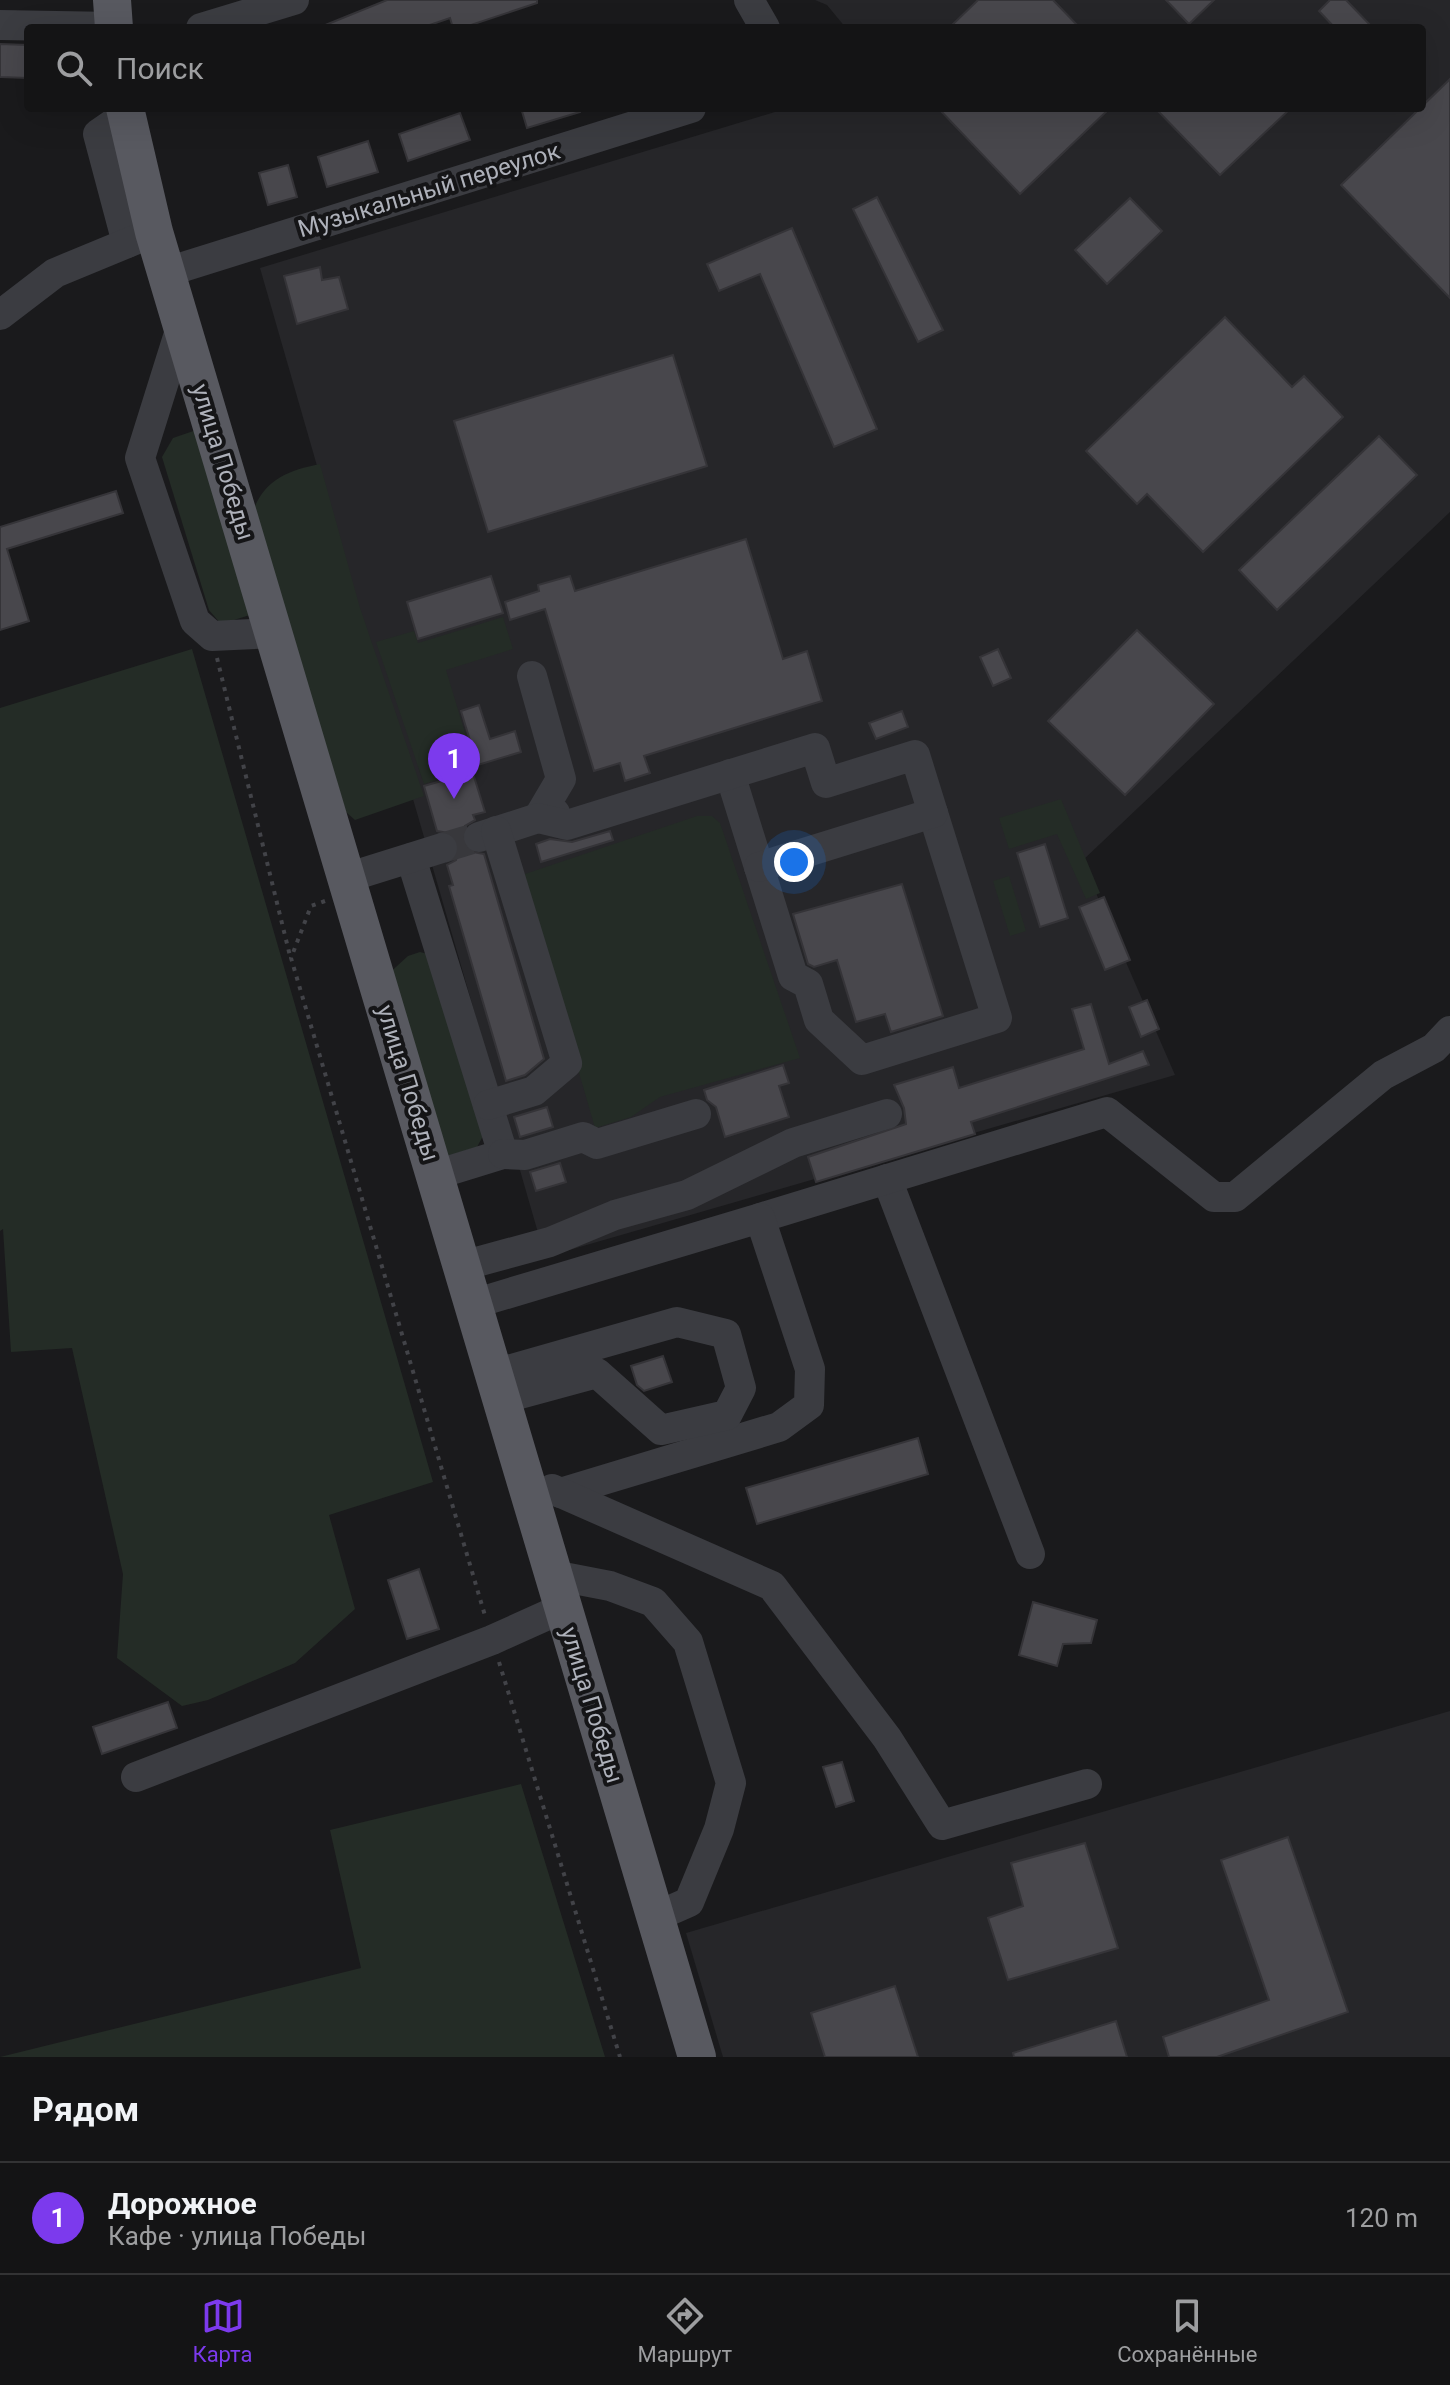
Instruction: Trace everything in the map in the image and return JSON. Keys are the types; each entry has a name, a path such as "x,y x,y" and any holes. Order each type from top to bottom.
{"main road":[{"name":"улица Победы","path":"126,112 141,238 167,272 697,2057"}],"street":[{"path":"214,24 294,0"},
{"path":"749,0 763,24"},
{"path":"0,25 114,18"},
{"name":"Музыкальный переулок","path":"167,272 678,112"},
{"path":"0,315 55,273 141,238"},
{"path":"182,324 140,458 195,621 212,636 274,633"},
{"path":"532,676 561,779 538,818"},
{"path":"488,1105 534,1091 567,1063 488,834 650,784 678,790 730,774 815,748 826,783 915,755 997,1018 862,1060 819,1020 808,984 793,976 730,774"},
{"path":"759,867 933,813"},
{"path":"349,885 442,848"},
{"path":"411,858 503,1154"},
{"path":"473,1304 1107,1112 1214,1197 1235,1197 1383,1075 1434,1048 1450,1031"},
{"path":"435,1175 503,1154 525,1155 583,1137 597,1144 696,1114"},
{"path":"462,1266 550,1242 615,1215 687,1195 793,1143 887,1114"},
{"path":"887,1179 1030,1554"},
{"path":"560,1493 779,1427 809,1405 810,1369 760,1218"},
{"path":"677,1322 726,1334 741,1388 727,1415 661,1430 597,1373 497,1386 677,1322"},
{"path":"524,1477 772,1586 887,1738 942,1825 1087,1784"},
{"path":"136,1777 492,1640 558,1591 610,1586 653,1602 688,1642 731,1783 719,1829 689,1902 655,1917"}],"path":[{"path":"212,636 291,958 492,1640 620,2057"},
{"path":"291,958 311,906 349,885"}],"shaded area":[{"path":"815,0 1450,0 1450,512 1082,861 1175,1075 545,1257 260,268 775,112 1426,112 1426,24 843,24 827,5"},
{"path":"211,425 250,615 221,624 209,610 162,457 173,438"},
{"path":"320,464 360,608 424,796 355,820 346,812 254,509 272,483 299,469"},
{"path":"503,617 513,649 446,670 469,746 438,755 445,777 424,784 376,642 414,631 418,643"},
{"path":"192,649 433,1482 329,1515 355,1609 295,1663 208,1700 182,1706 117,1658 123,1574 72,1348 11,1352 3,1229 0,1231 0,708"},
{"path":"1061,799 1100,893 1086,899 1057,834 1009,849 999,818"},
{"path":"697,816 712,816 720,823 800,1058 660,1097 631,1117 595,1128 522,875"},
{"path":"1009,876 1026,931 1010,936 993,881"},
{"path":"420,952 428,954 483,1136 477,1147 441,1158 385,977 408,956"},
{"path":"1450,1711 1450,2057 723,2057 686,1933"},
{"path":"521,1784 605,2057 0,2057 361,1968 330,1830"}],"building":[{"path":"387,0 537,0 537,3 474,24 452,24 450,18 433,24 328,24"},
{"path":"978,0 1053,0 1076,24 953,24"},
{"path":"1166,0 1214,0 1189,24"},
{"path":"1330,0 1346,0 1369,24 1331,24 1319,11"},
{"path":"0,44 24,45 24,78 0,77"},
{"path":"1450,79 1450,298 1341,185 1416,112 1426,112 1426,102"},
{"path":"522,112 580,112 527,128"},
{"path":"942,112 1106,112 1020,194"},
{"path":"1159,112 1287,112 1220,175"},
{"path":"460,113 470,140 408,161 399,134"},
{"path":"368,141 378,172 327,187 318,157"},
{"path":"288,165 297,197 268,205 259,173"},
{"path":"877,197 943,330 918,342 853,209"},
{"path":"1130,198 1162,231 1107,284 1075,250"},
{"path":"792,228 877,429 834,447 760,274 719,291 707,264"},
{"path":"320,267 322,280 339,277 348,309 297,324 284,276"},
{"path":"1225,317 1292,387 1304,376 1343,417 1203,552 1147,494 1137,504 1086,451"},
{"path":"673,355 707,466 488,532 454,421"},
{"path":"1379,436 1417,475 1277,610 1239,570"},
{"path":"116,491 123,513 7,549 29,621 0,630 0,527"},
{"path":"746,539 783,659 807,651 822,701 644,756 650,773 625,781 620,763 594,771 545,609 510,620 505,602 539,591 538,585 570,576 575,591"},
{"path":"491,576 503,613 418,639 407,602"},
{"path":"1137,630 1214,704 1125,795 1048,721"},
{"path":"998,649 1011,678 993,686 980,657"},
{"path":"479,705 490,739 515,731 521,752 471,767 485,812 473,815 475,820 465,826 462,842 468,851 484,854 544,1059 525,1075 506,1081 449,886 453,885 447,865 456,860 459,843 454,834 437,831 424,786 448,779 441,756 472,747 461,711"},
{"path":"902,711 908,727 876,739 869,723"},
{"path":"610,831 613,840 541,862 536,844 550,839 572,842"},
{"path":"1045,844 1068,918 1040,927 1017,853"},
{"path":"902,884 943,1016 891,1032 885,1014 856,1022 837,960 814,967 808,964 793,914"},
{"path":"1104,897 1130,960 1105,970 1079,907"},
{"path":"1147,1000 1159,1029 1141,1037 1129,1007"},
{"path":"1091,1004 1109,1064 1143,1051 1149,1065 971,1122 975,1134 816,1182 808,1157 906,1124 904,1108 894,1085 953,1067 959,1088 1084,1049 1072,1009"},
{"path":"783,1065 789,1083 779,1086 789,1117 725,1137 716,1107 707,1100 704,1090"},
{"path":"547,1107 553,1127 520,1137 514,1117"},
{"path":"560,1163 566,1182 536,1191 530,1172"},
{"path":"663,1356 672,1382 644,1391 637,1385 631,1366"},
{"path":"918,1438 928,1474 757,1524 746,1488"},
{"path":"419,1569 439,1629 407,1639 388,1580"},
{"path":"1033,1602 1097,1620 1091,1643 1063,1644 1057,1666 1019,1655"},
{"path":"168,1702 177,1728 102,1754 93,1727"},
{"path":"842,1762 854,1801 836,1807 823,1767"},
{"path":"1288,1837 1348,2012 1217,2057 1169,2057 1163,2037 1269,2000 1221,1860"},
{"path":"1085,1843 1118,1948 1008,1980 988,1918 1023,1906 1011,1863"},
{"path":"895,1986 918,2057 825,2057 811,2013"},
{"path":"1116,2021 1127,2057 1014,2057 1013,2053"}],"tunnel":[{"path":"442,848 479,837"}],"place":[{"name":"Дорожное","path":"454,799"}]}
